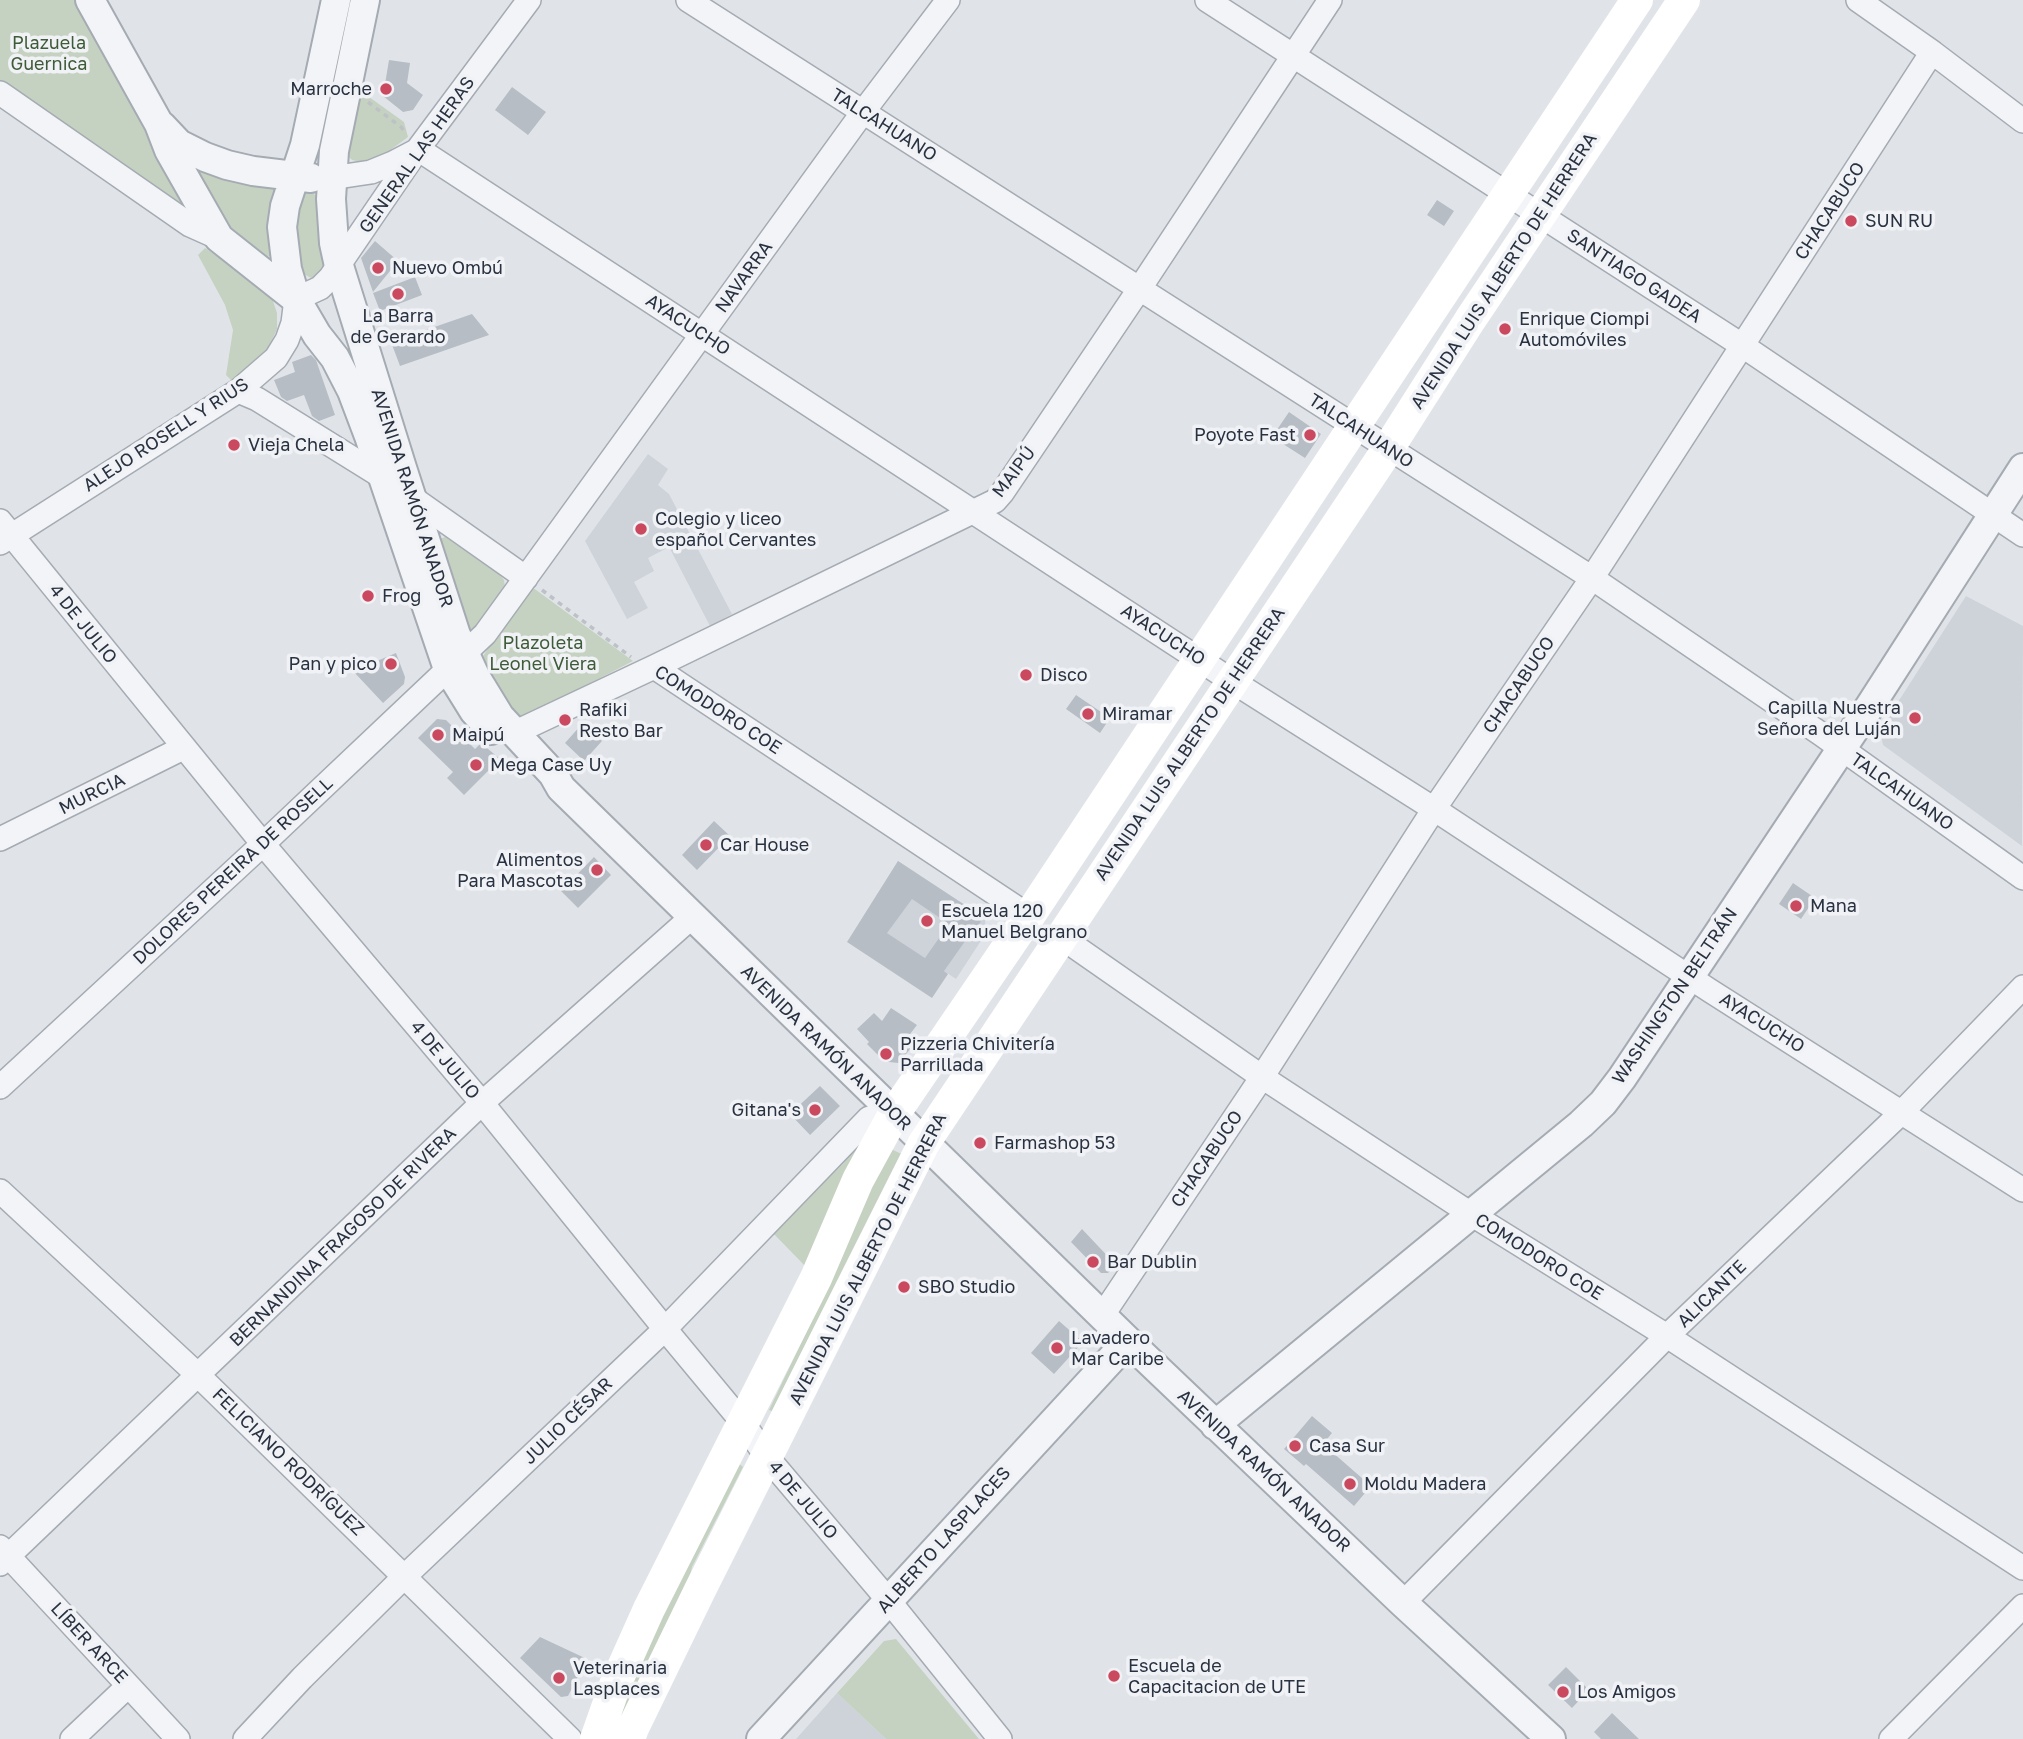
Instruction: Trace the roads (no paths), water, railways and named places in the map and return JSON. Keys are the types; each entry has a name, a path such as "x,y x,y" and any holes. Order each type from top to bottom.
{"main road":[{"path":"596,1739 615,1685 649,1609 816,1278 858,1180 894,1114 1200,660 1637,0"},
{"name":"AVENIDA LUIS ALBERTO DE HERRERA","path":"629,1739 699,1590 924,1143 1685,0"}],"street":[{"path":"90,0 219,238"},
{"name":"AVENIDA RAMÓN ANADOR","path":"336,0 305,145 285,206 282,227 287,269 296,299 317,335 335,358 352,391 456,661 463,695 486,726 546,783 561,788"},
{"name":"AVENIDA RAMÓN ANADOR","path":"365,0 334,151 331,220 339,266 456,635 456,661 500,717 553,774 561,788 1215,1425 1550,1739"},
{"name":"GENERAL LAS HERAS","path":"296,299 320,288 339,266 418,149 529,0"},
{"name":"TALCAHUANO","path":"688,0 1592,579 1841,749 2023,878"},
{"name":"NAVARRA","path":"456,661 485,634 863,112 948,0"},
{"name":"SANTIAGO GADEA","path":"1207,0 1743,346 2023,535"},
{"name":"MAIPÚ","path":"514,733 995,501 1140,288 1330,0"},
{"path":"1858,0 2023,121"},
{"name":"CHACABUCO","path":"1102,1316 1262,1077 1434,809 1592,579 1932,52"},
{"path":"0,93 190,225 219,238 296,299"},
{"path":"159,124 179,144 205,157 253,171 295,177 331,178 370,172 418,149"},
{"name":"AYACUCHO","path":"418,149 1232,681 2023,1190"},
{"name":"ALEJO ROSELL Y RIUS","path":"4,533 238,390 276,358 288,340 296,299"},
{"path":"238,390 257,399 384,478"},
{"name":"WASHINGTON BELTRÁN","path":"1215,1425 1581,1124 1603,1103 1841,749 2023,468"},
{"path":"411,497 526,578"},
{"name":"4 DE JULIO","path":"4,533 482,1103 743,1423 767,1457 889,1601 1000,1739"},
{"name":"DOLORES PEREIRA DE ROSELL","path":"0,1087 456,661"},
{"name":"COMODORO COE","path":"654,667 1029,916"},
{"name":"MURCIA","path":"0,839 183,748"},
{"name":"BERNANDINA FRAGOSO DE RIVERA","path":"3,1556 199,1376 482,1103 692,916"},
{"name":"COMODORO COE","path":"1061,937 1262,1077 2023,1568"},
{"name":"ALICANTE","path":"1403,1603 1667,1336 1902,1112 2023,987"},
{"name":"JULIO CÉSAR","path":"245,1739 405,1576 665,1329 869,1118 894,1114"},
{"name":"FELICIANO RODRÍGUEZ","path":"0,1191 199,1376 570,1739"},
{"name":"ALBERTO LASPLACES","path":"761,1739 1128,1341"},
{"name":"LÍBER ARCE","path":"3,1556 178,1739"},
{"path":"1891,1739 2023,1606"},
{"path":"72,1739 128,1686"}],"place":[{"name":"Marroche","path":"386,89"},
{"name":"SUN RU","path":"1851,221"},
{"name":"Nuevo Ombú","path":"378,268"},
{"name":"La Barra de Gerardo","path":"398,294"},
{"name":"Enrique Ciompi Automóviles","path":"1505,329"},
{"name":"Poyote Fast","path":"1310,435"},
{"name":"Vieja Chela","path":"234,445"},
{"name":"Colegio y liceo español Cervantes","path":"641,529"},
{"name":"Frog","path":"368,596"},
{"name":"Pan y pico","path":"391,664"},
{"name":"Disco","path":"1026,675"},
{"name":"Miramar","path":"1088,714"},
{"name":"Capilla Nuestra Señora del Luján","path":"1915,718"},
{"name":"Rafiki Resto Bar","path":"565,720"},
{"name":"Maipú","path":"438,735"},
{"name":"Mega Case Uy","path":"476,765"},
{"name":"Car House","path":"706,845"},
{"name":"Alimentos Para Mascotas","path":"597,870"},
{"name":"Mana","path":"1796,906"},
{"name":"Escuela 120 Manuel Belgrano","path":"927,921"},
{"name":"Pizzeria Chivitería Parrillada","path":"886,1054"},
{"name":"Gitana's","path":"815,1110"},
{"name":"Farmashop 53","path":"980,1143"},
{"name":"Bar Dublin","path":"1093,1262"},
{"name":"SBO Studio","path":"904,1287"},
{"name":"Lavadero Mar Caribe","path":"1057,1348"},
{"name":"Casa Sur","path":"1295,1446"},
{"name":"Moldu Madera","path":"1350,1484"},
{"name":"Escuela de Capacitacion de UTE","path":"1114,1676"},
{"name":"Veterinaria Lasplaces","path":"559,1678"},
{"name":"Los Amigos","path":"1563,1692"}],"park label":[{"name":"Plazuela Guernica","path":"49,53"},
{"name":"Plazoleta Leonel Viera","path":"543,653"}]}
